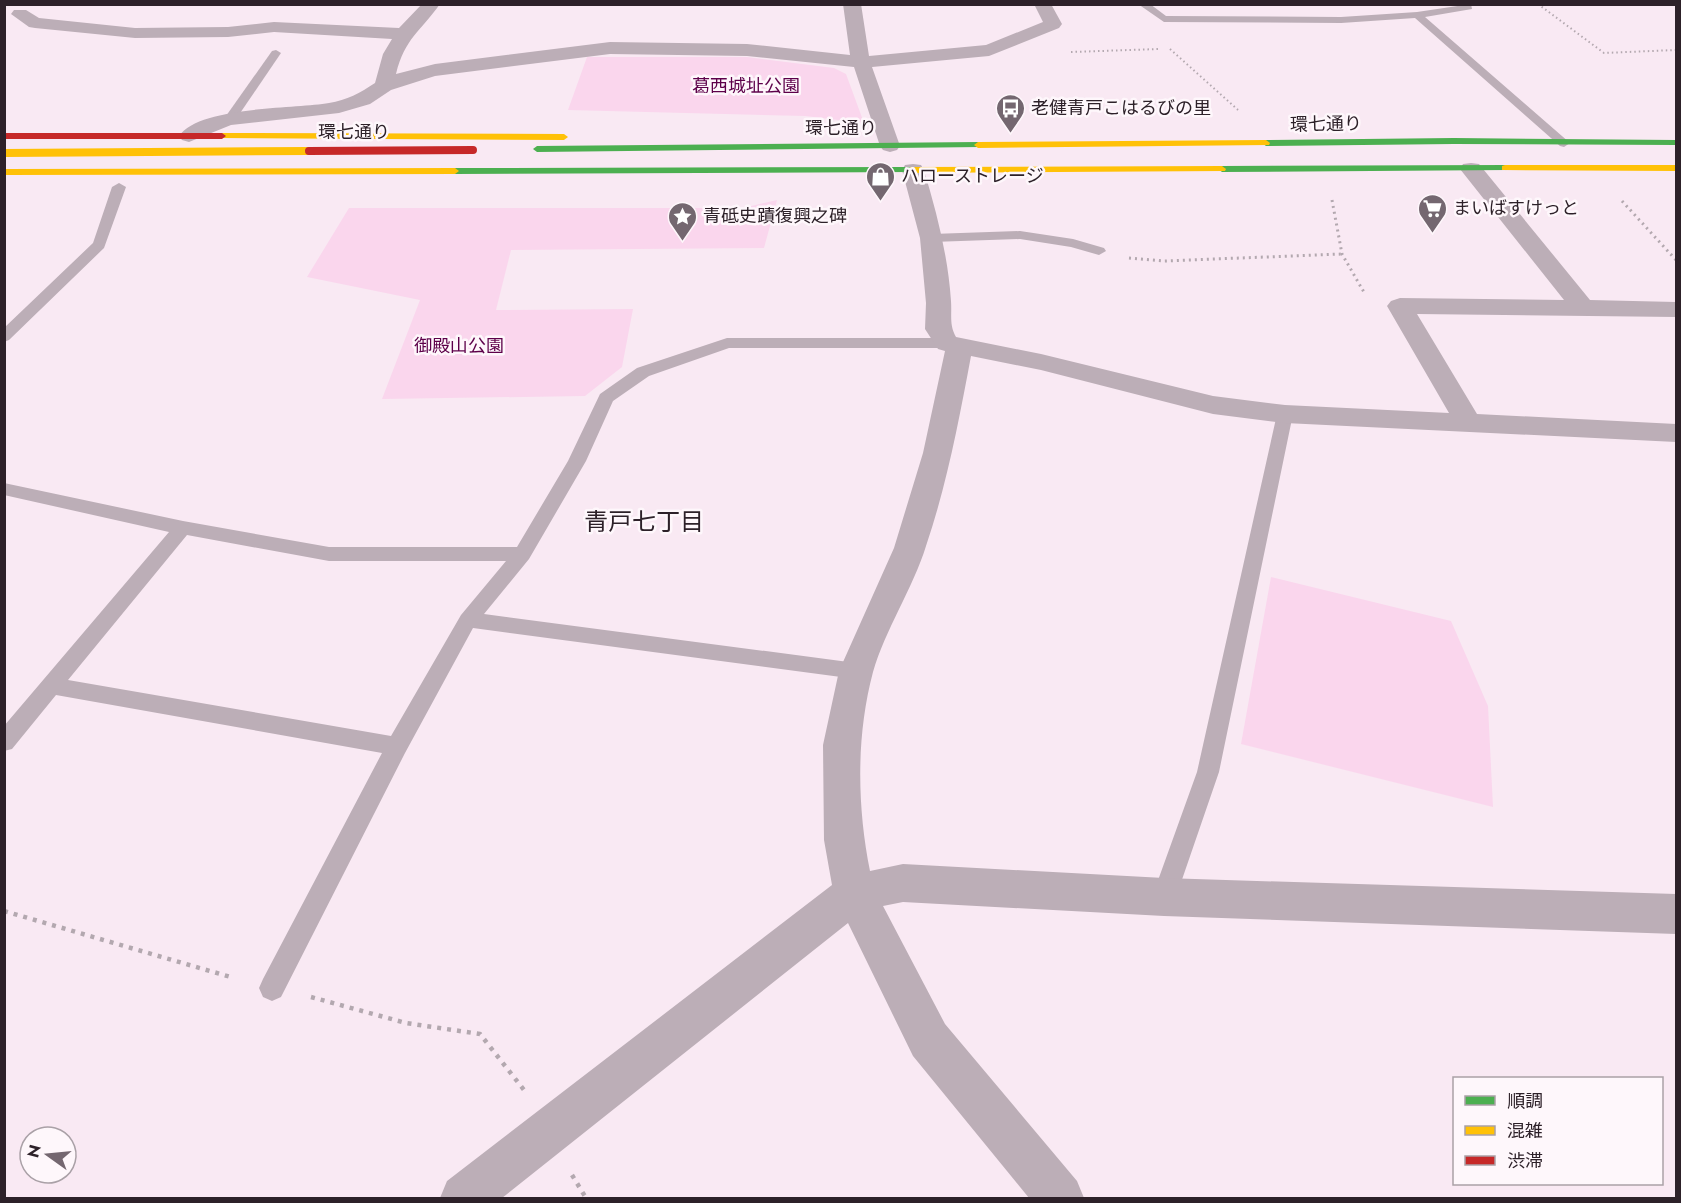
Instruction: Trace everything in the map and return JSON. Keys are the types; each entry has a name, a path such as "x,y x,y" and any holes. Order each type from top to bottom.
{"main road":[{"path":"4,136 503,135 763,145"},
{"name":"環七通り","path":"4,153 472,150 763,145 1454,141 1677,143"},
{"name":"環七通り","path":"4,172 775,172 1677,168"},
{"path":"424,185 775,172"}],"street":[{"path":"384,86 392,54 404,34 432,4"},
{"path":"852,4 857,49 890,146"},
{"path":"189,136 230,119 332,109 363,100 384,86 406,76 435,70 610,48 747,50 862,62 989,50 1053,24 1042,4"},
{"path":"18,11 35,23 135,33 228,32 274,27 404,34"},
{"path":"1471,169 1583,308"},
{"path":"913,170 932,238 939,303 938,329 954,344 1213,405 1285,414 1677,433"},
{"path":"1468,422 1400,306 1677,309"},
{"path":"954,344 938,453 910,548 856,671 841,745 844,840 854,894 929,1040 1060,1198"},
{"path":"464,1198 854,894 903,883 1164,897 1677,915"}],"lane":[{"path":"1143,4 1164,19 1341,20 1417,15 1468,7 1465,4"},
{"path":"1417,15 1564,143"},
{"path":"230,119 276,53"},
{"path":"4,337 99,245 119,187"},
{"path":"932,238 1020,235 1073,243 1099,251"},
{"path":"272,988 397,746 468,620 522,554 578,461 606,398 643,372 728,344 954,344"},
{"path":"1164,897 1208,772 1285,414"},
{"path":"4,489 183,528 329,554 522,554"},
{"path":"4,742 183,528"},
{"path":"468,620 856,671"},
{"path":"51,686 397,746"}],"path":[{"path":"1538,4 1604,53 1677,50"},
{"path":"1062,52 1169,49 1240,111"},
{"path":"1620,199 1677,260"},
{"path":"1099,251 1154,261 1342,254"},
{"path":"4,911 272,988 406,1023 480,1034 551,1128 567,1166 586,1198"}],"green space":[{"name":"葛西城址公園","path":"587,57 747,57 834,68 846,74 864,123 805,116 568,110"},
{"name":"御殿山公園","path":"777,200 764,248 511,250 496,310 633,309 622,367 585,396 382,399 420,300 307,277 349,208 743,208"},
{"path":"1271,577 1451,621 1488,706 1493,807 1241,744"}],"traffic: fast":[{"path":"1266,143 1454,141 1676,143"},
{"path":"537,149 978,145"},
{"path":"1222,169 1505,168"},
{"path":"455,171 911,170"}],"traffic: slow":[{"path":"222,136 564,137"},
{"path":"978,145 1266,143"},
{"path":"4,153 309,151"},
{"path":"1505,168 1676,168"},
{"path":"911,170 1222,169"},
{"path":"4,172 455,171"}],"traffic: jam":[{"path":"4,136 222,136"},
{"path":"309,151 473,150"}],"place":[{"name":"老健青戸こはるびの里","path":"1010,134"},
{"name":"ハローストレージ","path":"880,202"},
{"name":"まいばすけっと","path":"1432,234"},
{"name":"青砥史蹟復興之碑","path":"682,242"}],"district":[{"name":"青戸七丁目","path":"644,522"}]}
